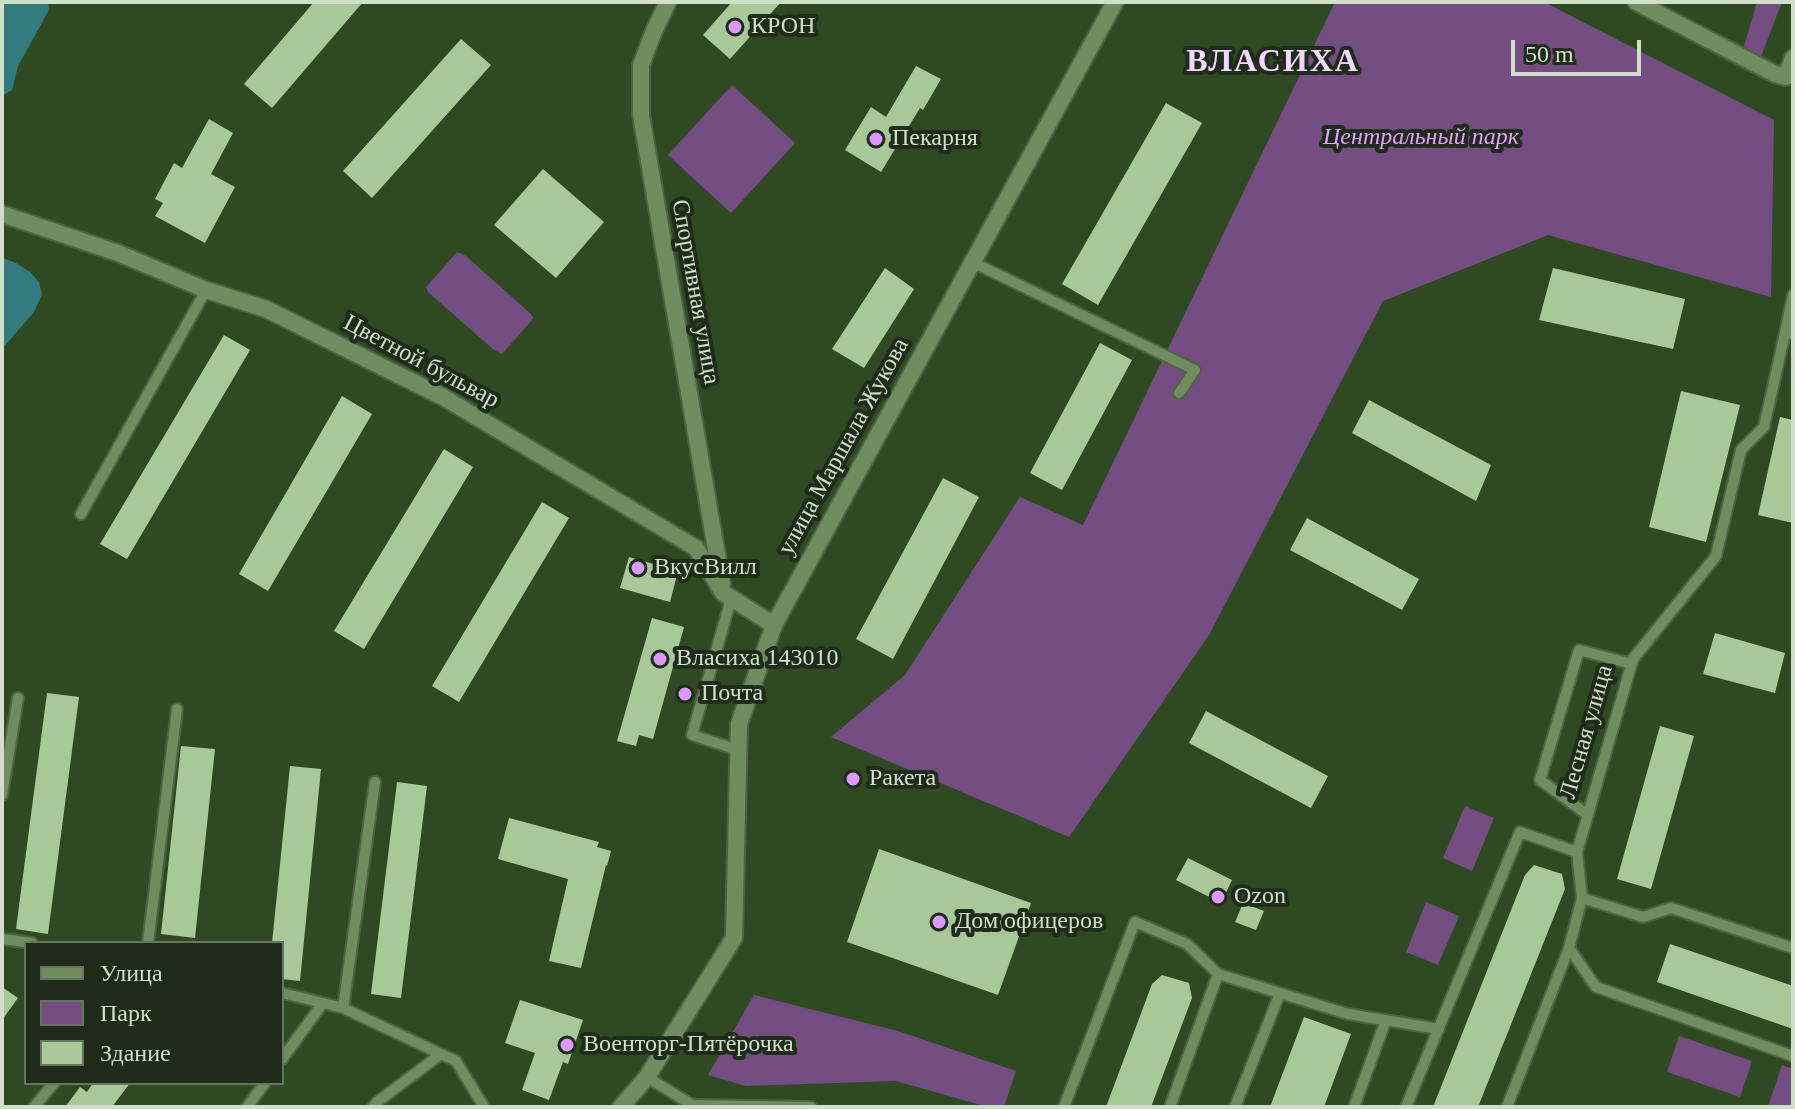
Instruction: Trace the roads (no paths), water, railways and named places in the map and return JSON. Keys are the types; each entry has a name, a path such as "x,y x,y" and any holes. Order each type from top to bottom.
{"street":[{"name":"Спортивная улица","path":"668,2 641,65 641,115 727,596"},
{"name":"улица Маршала Жукова","path":"621,1107 647,1077 734,938 739,724 774,625 1115,2"},
{"path":"1636,2 1789,79 1793,58"},
{"name":"Цветной бульвар","path":"2,214 118,253 206,290 266,309 443,397 696,548 727,596 774,625"}],"lane":[{"path":"972,262 1195,370 1179,393"},
{"path":"81,514 206,290"},
{"name":"Лесная улица","path":"1577,852 1633,659 1716,556 1741,450 1764,427 1789,334 1793,295"},
{"path":"727,596 692,735 738,750"},
{"path":"1588,815 1540,780 1579,650 1632,664"},
{"path":"2,795 18,698"},
{"path":"148,941 177,709"},
{"path":"343,1008 375,782"},
{"path":"1406,1107 1520,832 1577,852 1582,898 1569,948 1507,1107"},
{"path":"1582,898 1643,917 1671,908 1793,948"},
{"path":"1064,1107 1135,922 1187,944 1218,974 1348,1014 1439,1029"},
{"path":"2,939 24,942"},
{"path":"1569,948 1596,987 1793,1056"},
{"path":"1170,1107 1218,974"},
{"path":"284,993 343,1008 456,1061 484,1107"},
{"path":"1235,1107 1280,993"},
{"path":"284,1056 323,1003"},
{"path":"1354,1107 1386,1020"},
{"path":"373,1107 441,1054"},
{"path":"647,1077 692,1105 811,1107"},
{"path":"34,1107 52,1085"},
{"path":"247,1107 264,1085"}],"water":[{"path":"2,2 48,2 49,10 18,66 12,90 2,96"},
{"path":"2,258 30,272 39,282 42,295 34,312 2,349"}],"place":[{"name":"КРОН","path":"735,27"},
{"name":"Пекарня","path":"876,139"},
{"name":"ВкусВилл","path":"638,568"},
{"name":"Власиха 143010","path":"660,659"},
{"name":"Почта","path":"685,694"},
{"name":"Ракета","path":"853,779"},
{"name":"Ozon","path":"1218,897"},
{"name":"Дом офицеров","path":"939,922"},
{"name":"Военторг-Пятёрочка","path":"567,1045"}],"district":[{"name":"ВЛАСИХА","path":"1273,63"}],"park label":[{"name":"Центральный парк","path":"1421,138"}]}
